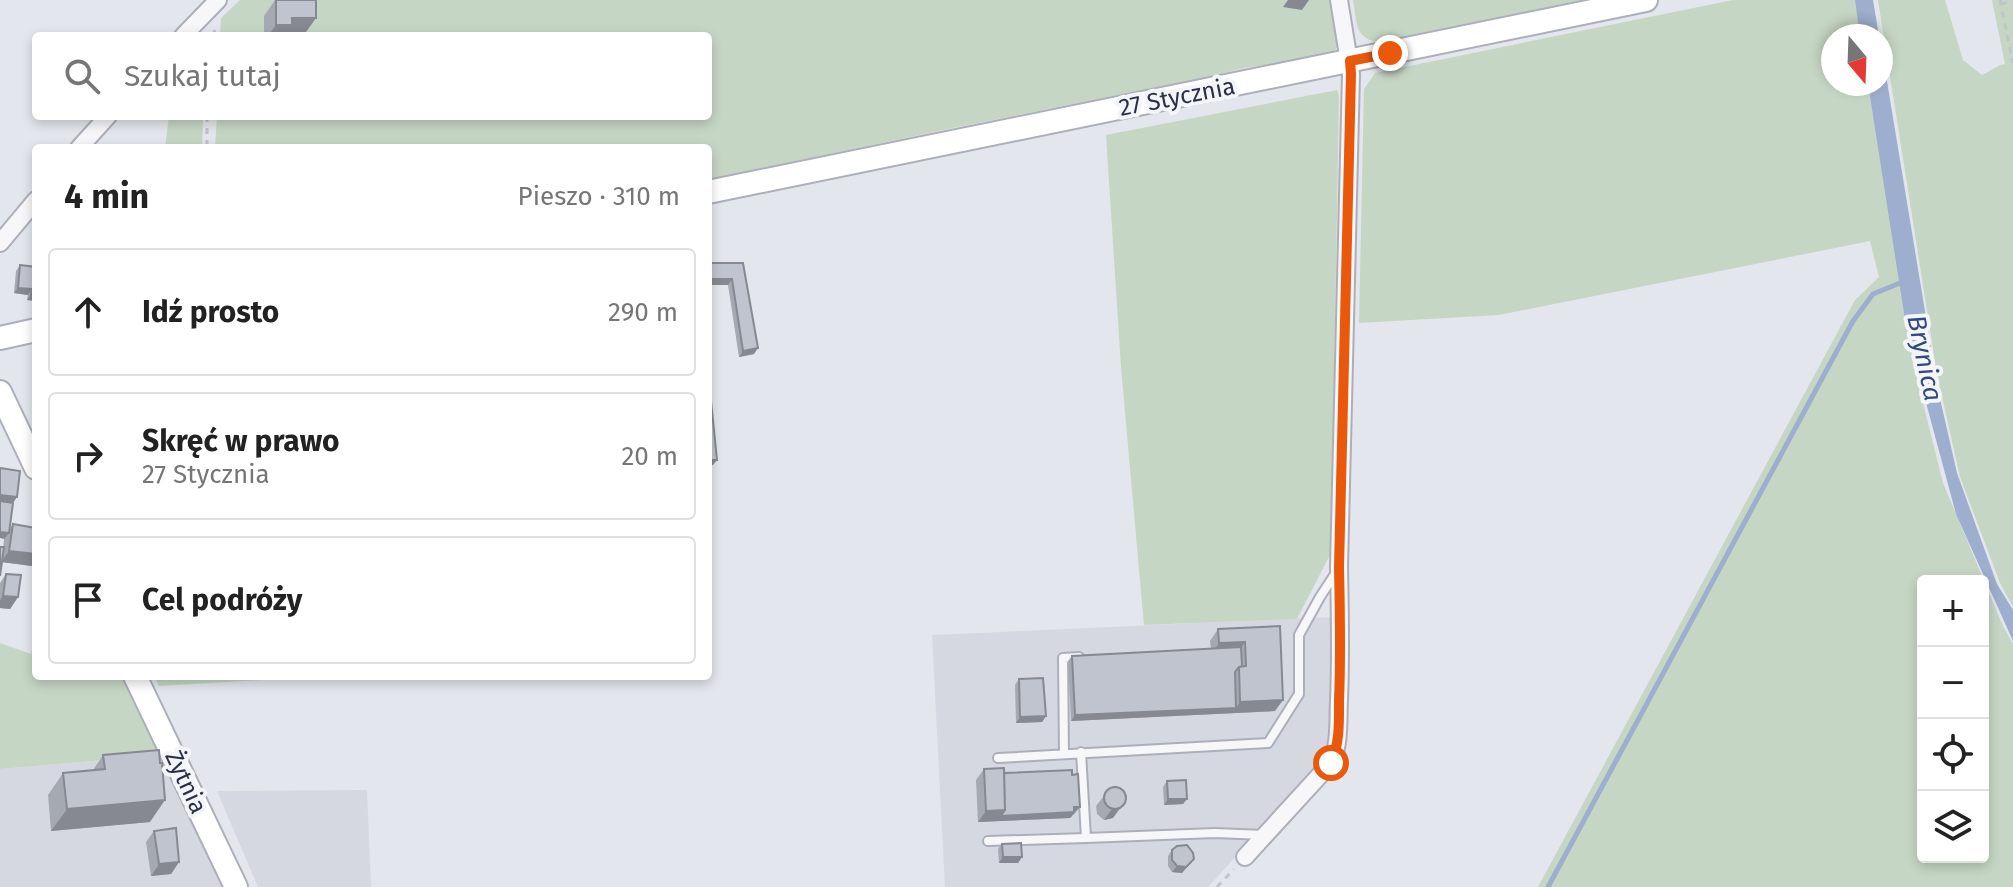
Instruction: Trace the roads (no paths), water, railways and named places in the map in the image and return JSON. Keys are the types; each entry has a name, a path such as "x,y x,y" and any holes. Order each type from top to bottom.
{"street":[{"path":"187,32 218,0"},
{"path":"1245,857 1331,763 1335,754 1341,648 1339,567 1350,106 1350,61 1339,0"},
{"name":"27 Stycznia","path":"712,191 1646,0"},
{"path":"83,144 104,120"},
{"path":"0,243 32,205"},
{"path":"0,338 32,331"},
{"path":"0,392 32,460"},
{"name":"Żytnia","path":"137,680 236,887"}],"lane":[{"path":"998,758 1268,743 1299,694 1299,635 1339,567"},
{"path":"1064,753 1063,658 1090,657"},
{"path":"1081,752 1086,838"},
{"path":"988,841 1215,833 1265,835"}],"water":[{"path":"1855,0 1873,0 1877,24 1858,24"},
{"name":"Brynica","path":"1870,96 1889,96 1938,390 1957,473 1997,584 2013,610 2013,641 1989,588 1989,575 1983,575 1956,514 1907,332"}],"waterway":[{"path":"1548,887 1853,321 1873,294 1905,281"}]}
